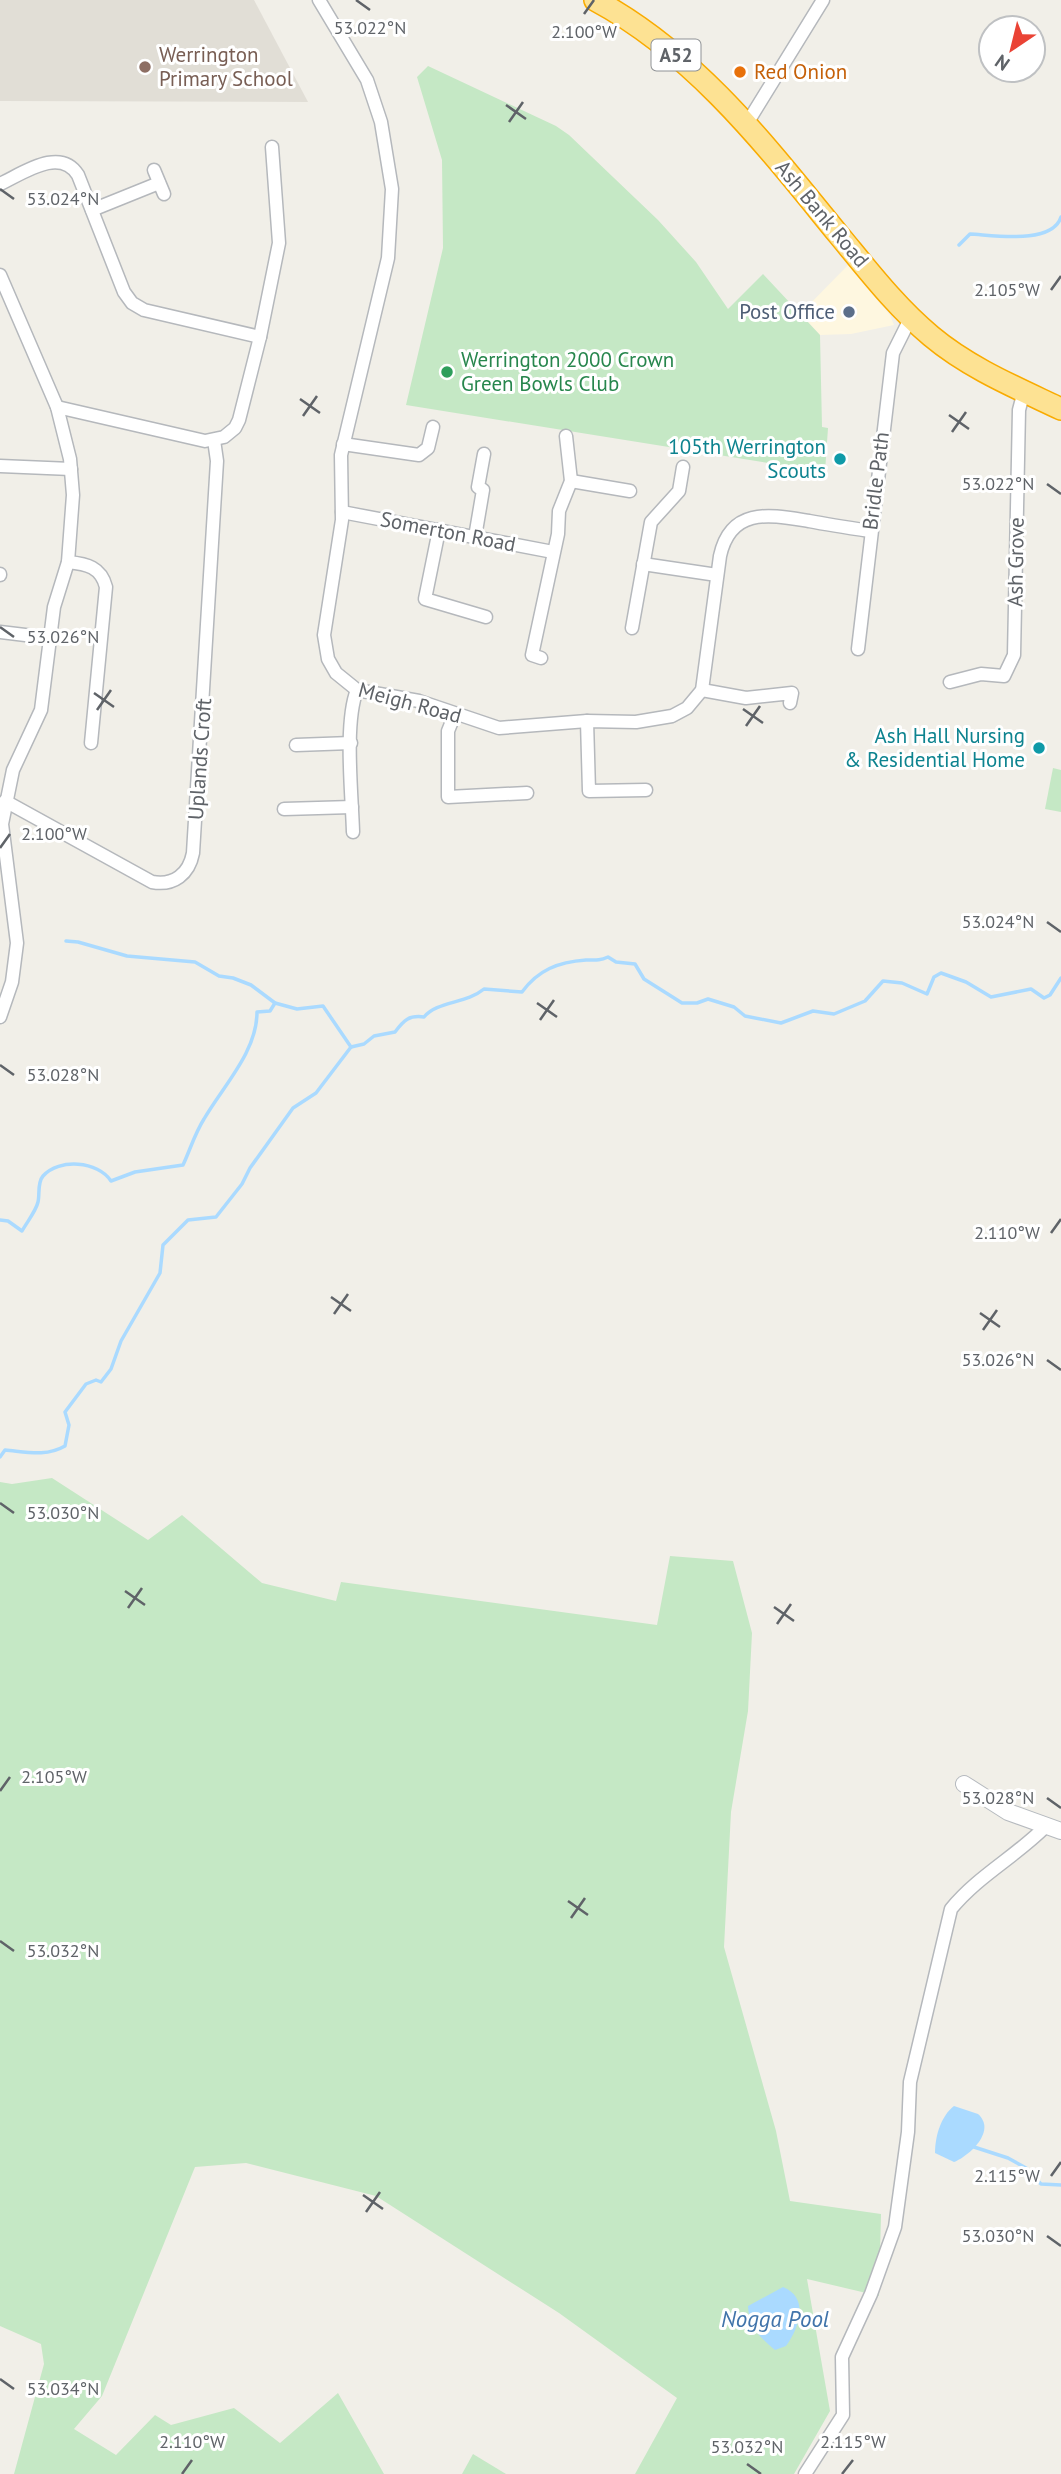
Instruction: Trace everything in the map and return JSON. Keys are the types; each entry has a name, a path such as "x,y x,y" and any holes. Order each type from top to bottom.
{"highway":[{"name":"Ash Bank Road","path":"595,0 643,30 692,68 746,125 911,317 950,350 1061,409"}],"street":[{"name":"Meigh Road","path":"319,0 367,80 382,122 392,189 388,258 343,444 342,512 324,643 336,673 357,690 419,701 499,728 587,721 663,719 687,708 702,690"},
{"path":"746,125 823,0"},
{"path":"57,407 199,440 214,440 230,433 239,419 260,337 279,243 272,147"},
{"path":"0,184 42,165 63,162 75,171 124,292 138,307 260,337"},
{"path":"92,211 159,182"},
{"path":"0,275 57,407 71,468 73,513 68,562 54,607 41,710 13,770 5,802 2,850 17,957 0,1017"},
{"name":"Bridle Path","path":"858,649 893,353 911,317"},
{"name":"Ash Grove","path":"950,682 981,674 1004,676 1014,655 1019,411 1024,391"},
{"path":"343,444 419,455 428,448 433,427"},
{"path":"541,658 532,655 559,511 571,481 566,436"},
{"name":"Uplands Croft","path":"5,802 152,882 169,882 187,869 193,853 205,694 217,461 214,440"},
{"path":"475,537 483,490 478,487 484,454"},
{"path":"0,466 71,468"},
{"path":"632,628 651,522 680,491 684,467"},
{"path":"571,481 630,491"},
{"name":"Somerton Road","path":"342,512 553,552"},
{"path":"790,703 792,693 746,698 702,690 717,575 725,541 734,528 752,517 771,515 870,531"},
{"path":"439,530 425,600 486,617"},
{"path":"68,562 93,568 102,576 106,587 91,743"},
{"path":"643,564 717,575"},
{"path":"0,632 50,638"},
{"path":"353,832 351,743 353,700 357,690"},
{"path":"455,714 448,731 448,796 527,793"},
{"path":"587,721 589,791 646,790"},
{"path":"296,745 351,743"},
{"path":"284,809 352,807"},
{"path":"964,1784 1008,1812 1053,1829"},
{"path":"805,2474 843,2415 842,2357 871,2294 895,2227 908,2132 910,2082 951,1909 967,1889 1053,1829"}],"shaded area":[{"name":"Werrington Primary School","path":"0,0 254,0 308,102 0,101"},
{"path":"848,265 890,315 894,325 851,334 820,335 800,314"}],"green space":[{"path":"428,66 556,126 569,135 658,220 696,262 728,309 763,274 820,335 822,427 828,428 825,472 406,405 443,248 442,160 417,77"},
{"path":"1053,768 1061,770 1061,812 1045,809"},
{"path":"52,1478 148,1540 182,1515 262,1583 336,1601 341,1582 657,1625 670,1556 733,1561 752,1633 748,1711 731,1812 724,1947 776,2131 790,2201 881,2214 879,2296 807,2279 830,2411 794,2474 635,2474 677,2398 559,2313 376,2196 246,2163 195,2167 102,2396 74,2429 116,2455 155,2415 171,2425 234,2408 280,2443 338,2393 384,2474 14,2474 44,2364 41,2344 0,2326 0,1482 12,1484"},
{"path":"473,2454 506,2474 462,2474"}],"water":[{"path":"954,2106 978,2114 984,2128 983,2135 973,2149 954,2162 935,2153 940,2127"},
{"name":"Nogga Pool","path":"783,2287 797,2298 800,2314 795,2331 786,2346 775,2350 756,2331 750,2320 748,2306"}],"waterway":[{"path":"959,245 970,234 1021,236 1046,232 1055,226 1061,217"},
{"path":"66,941 127,956 195,962 219,976 251,985 275,1003 297,1009 323,1006 351,1047"},
{"path":"351,1047 364,1044 374,1036 395,1032 407,1019 424,1017 436,1008 484,989 522,992 549,968 608,957 616,962 635,964 644,979 682,1003 697,1003 708,999 734,1007 745,1016 781,1023 813,1011 834,1014 865,1001 883,981 902,983 927,994 934,977 941,973 966,982 991,997 1031,989 1044,998 1050,995 1061,978"},
{"path":"0,1220 8,1221 22,1231 37,1205 41,1179 59,1166 88,1166 105,1174 111,1181 135,1172 183,1165 201,1124 245,1055 256,1027 257,1012 270,1011 275,1003"},
{"path":"0,1457 5,1450 43,1453 65,1446 69,1425 65,1412 86,1384 96,1380 101,1382 111,1369 121,1341 160,1273 163,1245 188,1220 216,1217 242,1184 250,1168 293,1108 316,1093 351,1047"},
{"path":"974,2147 1008,2158 1026,2168"},
{"path":"1032,2175 1041,2184 1061,2185"}],"place":[{"name":"Werrington Primary School","path":"145,67"},
{"name":"Red Onion","path":"740,72"},
{"name":"Post Office","path":"849,312"},
{"name":"Werrington 2000 Crown Green Bowls Club","path":"447,372"},
{"name":"105th Werrington Scouts","path":"840,459"},
{"name":"Ash Hall Nursing & Residential Home","path":"1039,748"}]}
